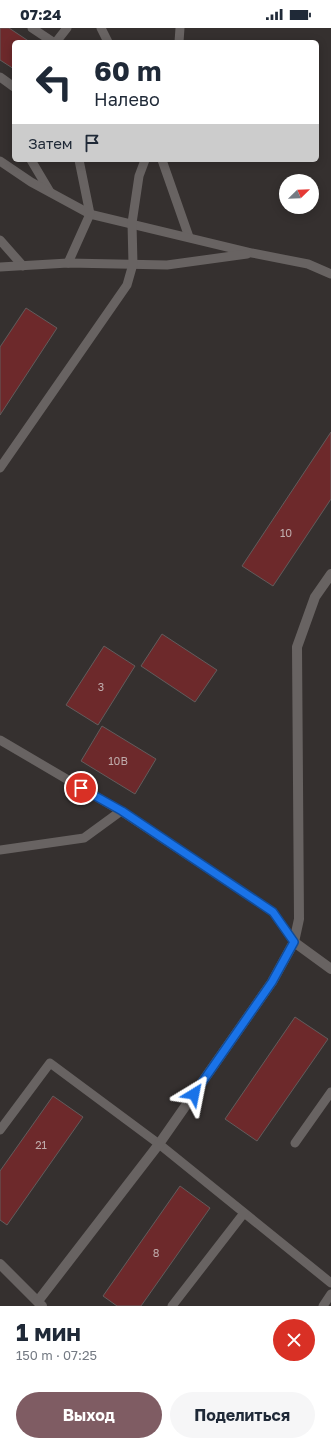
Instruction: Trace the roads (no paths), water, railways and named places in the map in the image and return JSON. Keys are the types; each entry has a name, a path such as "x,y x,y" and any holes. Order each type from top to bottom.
{"street":[{"path":"0,1264 40,1304 159,1144 272,982 294,942 299,919 297,647 315,597 331,574"},
{"path":"294,942 331,969"}],"lane":[{"path":"32,28 50,40"},
{"path":"58,40 67,28"},
{"path":"101,28 107,40"},
{"path":"179,40 180,28"},
{"path":"0,77 12,86"},
{"path":"0,161 31,182 90,214 252,253 308,264 331,274"},
{"path":"32,162 50,192"},
{"path":"68,263 90,214 79,162"},
{"path":"0,468 127,285 133,264 132,223 139,176 144,162"},
{"path":"163,162 189,237"},
{"path":"0,240 23,266"},
{"path":"0,267 68,263 167,265 252,253"},
{"path":"0,740 122,811 273,912 294,942"},
{"path":"0,850 84,838 122,811"},
{"path":"0,1130 50,1063 159,1144 331,1283"},
{"path":"295,1143 331,1092"},
{"path":"172,1306 244,1213"},
{"path":"323,1306 331,1294"}]}
